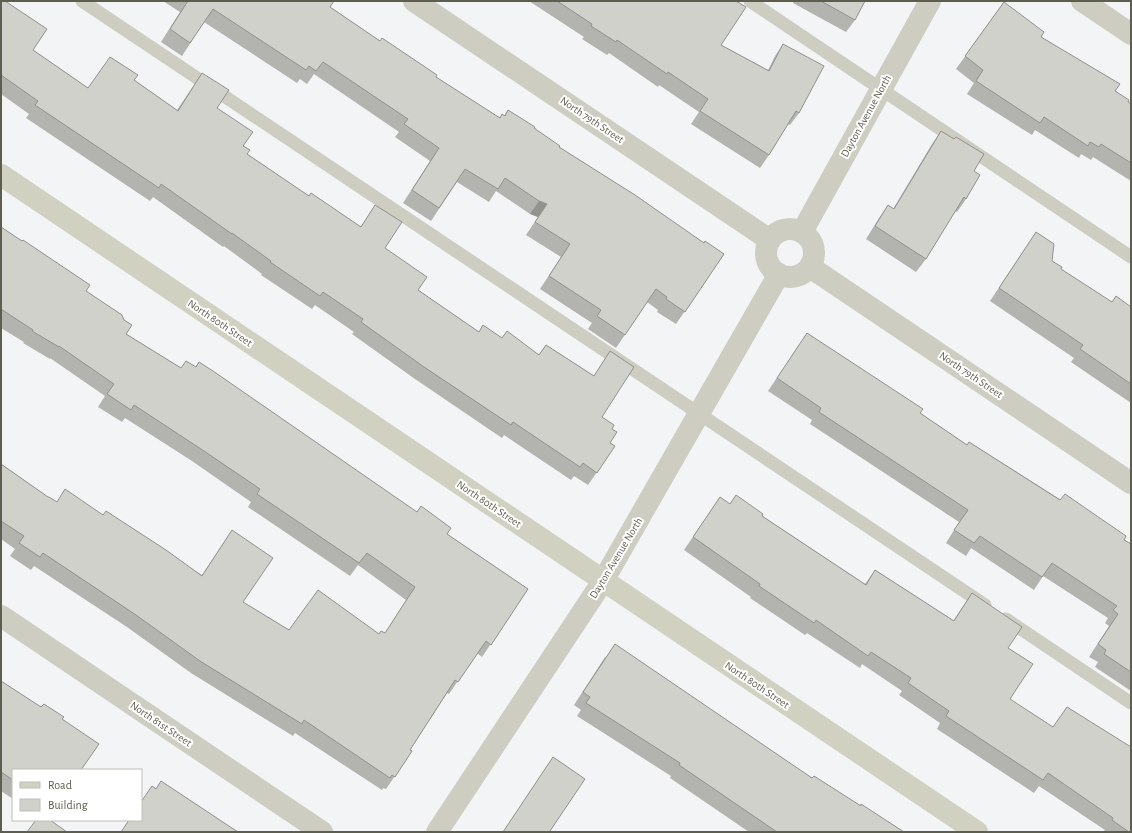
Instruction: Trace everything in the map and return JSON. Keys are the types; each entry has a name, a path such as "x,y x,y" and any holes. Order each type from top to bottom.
{"street":[{"name":"North 79th Street","path":"414,1 770,240"},
{"name":"Dayton Avenue North","path":"802,232 930,1"},
{"path":"1082,1 1131,34"},
{"name":"North 80th Street","path":"1,175 977,832"},
{"path":"789,228 802,232 810,238 813,245 815,253 814,260 805,272 798,276 791,277 779,274 770,266 766,258 766,250 770,240 773,235 781,230 789,228"},
{"name":"North 79th Street","path":"810,267 1131,483"},
{"name":"Dayton Avenue North","path":"437,832 603,581 779,274"},
{"name":"North 81st Street","path":"1,616 322,832"}],"lane":[{"path":"82,1 1131,703"},
{"path":"750,1 1131,257"}],"building":[{"path":"1,1 5,1 47,29 33,50 88,88 110,57 138,75 134,80 178,111 202,73 229,90 217,108 253,132 243,146 250,150 247,154 309,196 311,193 361,227 375,205 402,222 385,248 427,277 418,290 479,332 483,325 502,338 507,331 539,355 546,345 594,376 610,351 634,367 602,417 614,425 612,429 617,432 610,443 615,446 597,473 583,463 580,467 513,422 511,425 424,367 361,322 363,319 323,292 320,296 161,184 159,188 35,105 38,101 1,75"},
{"path":"188,1 334,1 330,7 380,41 382,38 437,75 436,77 500,118 502,114 505,116 508,110 535,127 534,128 560,146 559,147 635,195 704,243 705,241 724,254 685,312 666,299 667,297 656,289 625,335 597,316 601,310 549,276 570,244 535,222 547,204 539,201 505,178 498,189 465,169 439,208 412,190 439,148 404,124 408,119 323,62 316,71 309,66 306,70 213,9 190,43 170,29"},
{"path":"557,1 736,1 746,7 721,45 769,71 783,44 824,66 799,113 796,111 769,155 700,111 708,99 668,72 667,74 617,40 616,42 591,26 592,24"},
{"path":"821,1 865,1 855,20"},
{"path":"1004,2 1044,32 1041,37 1120,84 1115,91 1129,100 1128,102 1131,104 1131,163 1101,144 1099,147 1090,142 1088,146 1044,117 1040,123 976,81 983,70 965,56"},
{"path":"941,131 954,139 956,137 984,154 974,171 980,175 966,199 964,197 926,259 875,226 888,205 894,209"},
{"path":"1,227 90,285 86,291 122,315 124,320 132,325 126,334 181,368 186,361 196,367 199,362 417,512 421,506 451,528 447,534 528,589 491,645 486,641 458,682 455,680 410,750 412,751 395,777 392,775 390,778 304,720 302,724 200,661 136,615 43,553 40,557 19,543 24,536 1,521 1,464 57,502 65,489 103,515 106,511 166,550 202,576 232,530 273,558 243,602 289,630 318,590 379,634 381,631 385,633 415,587 367,553 359,563 257,494 260,489 201,449 134,405 131,410 107,394 114,384 59,346 32,331 33,330 1,309"},
{"path":"1036,232 1054,244 1052,261 1062,267 1061,269 1112,302 1116,296 1131,307 1131,384 1080,349 1083,345 999,288"},
{"path":"807,333 923,409 920,413 967,445 969,442 1060,500 1065,494 1126,536 1124,540 1131,544 1131,672 1104,654 1106,650 1098,644 1118,614 1113,610 1117,606 1052,563 1042,577 980,536 974,543 954,530 968,510 819,412 821,408 777,378"},
{"path":"736,495 763,514 762,516 866,585 875,570 954,621 972,593 1022,627 1008,648 1033,664 1010,699 1053,727 1067,707 1131,747 1131,832 1112,820 1113,818 1048,773 1043,780 946,716 949,711 908,683 911,678 871,652 868,656 816,620 814,623 759,586 760,584 693,537 720,497 730,504"},
{"path":"615,644 812,778 814,776 904,832 777,832 679,765 680,763 586,703 590,697 583,692"},
{"path":"1,681 41,707 44,704 64,717 62,719 99,744 82,769 12,769 12,779 1,772"},
{"path":"553,757 585,779 550,831 551,832 503,832"},
{"path":"161,781 238,832 121,832 128,821 142,821 142,801 152,786 156,789"},
{"path":"35,821 51,821 67,832 27,832"}]}
